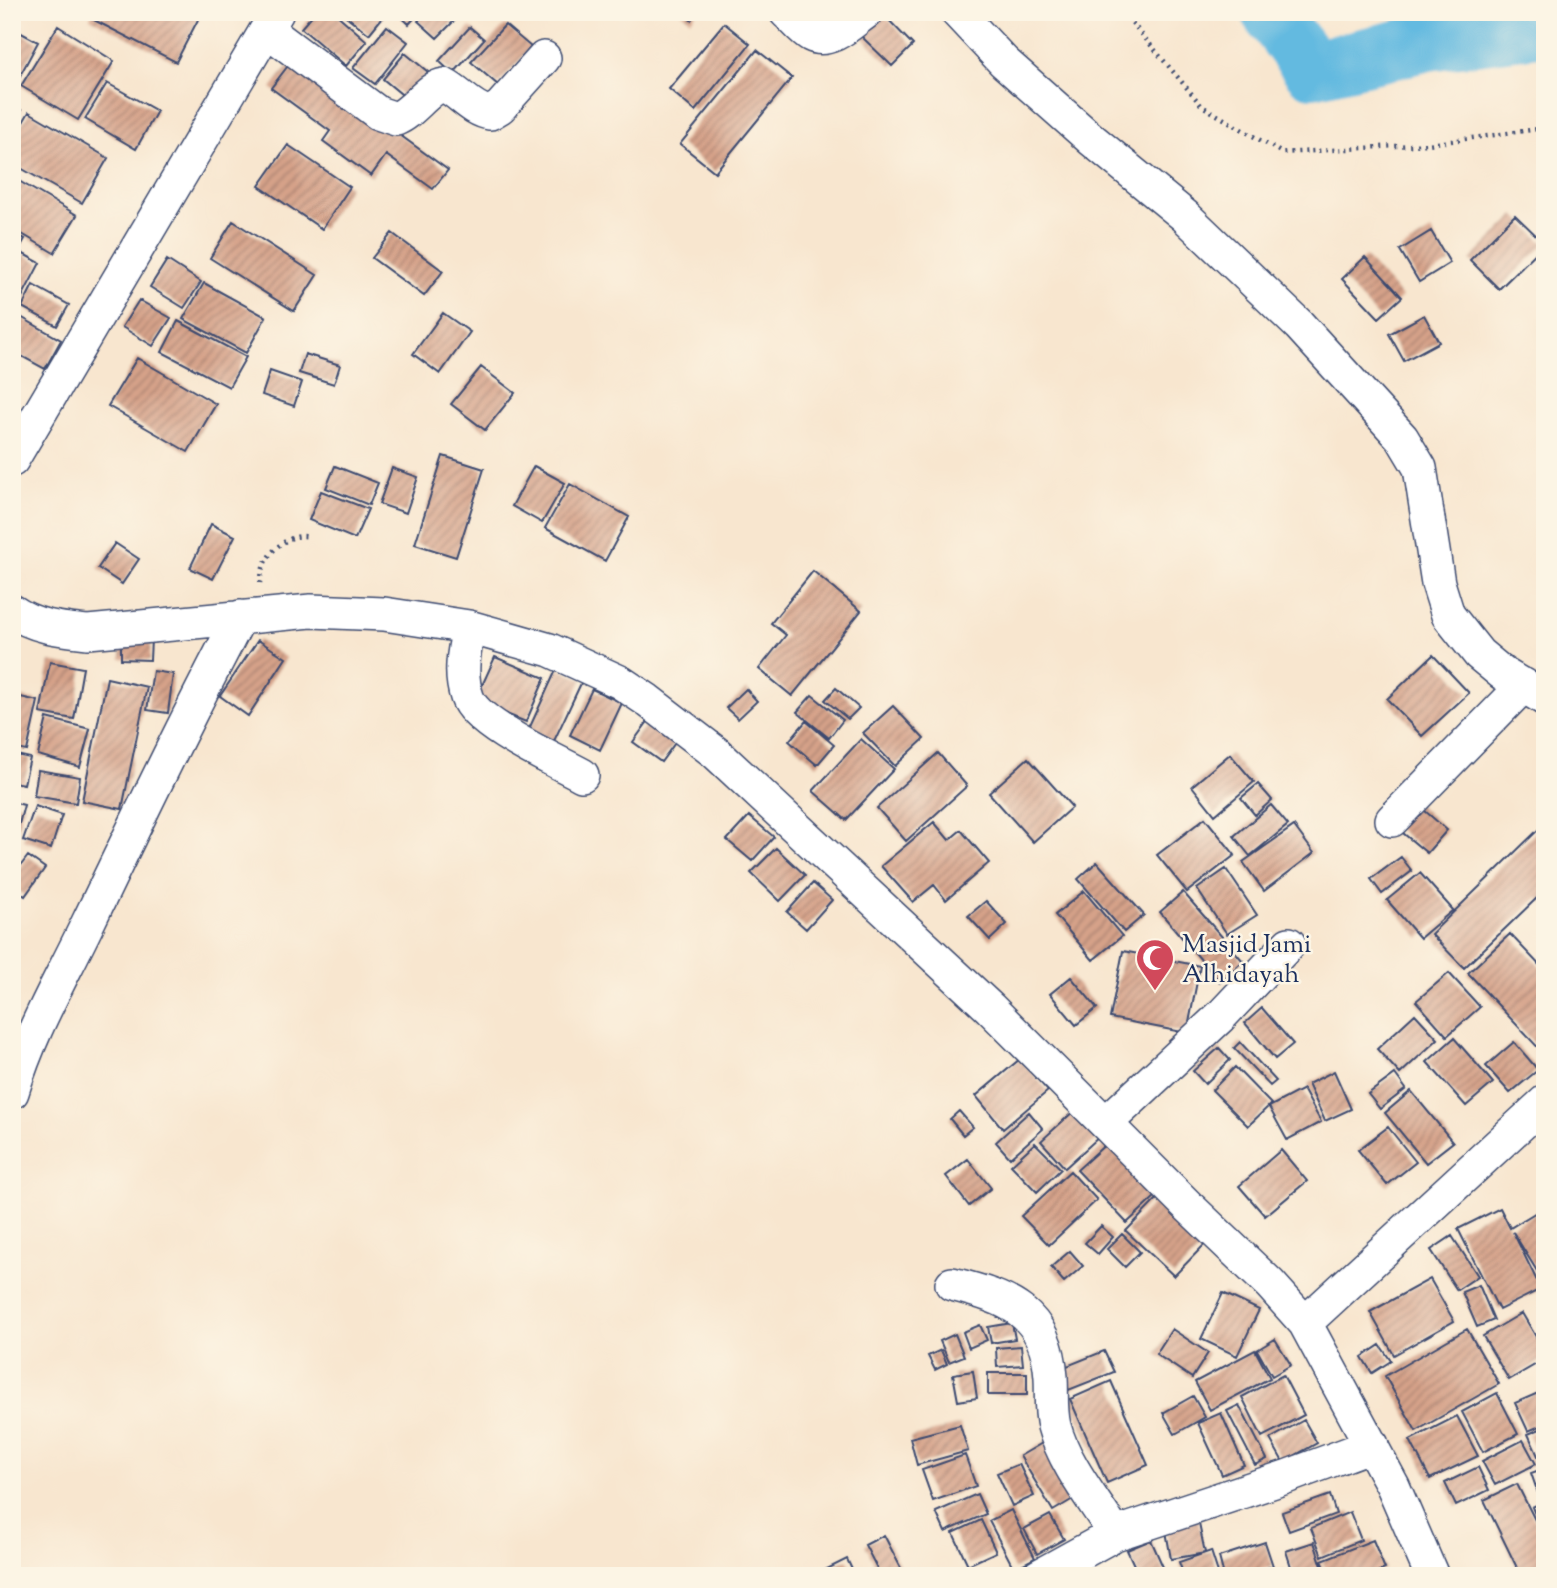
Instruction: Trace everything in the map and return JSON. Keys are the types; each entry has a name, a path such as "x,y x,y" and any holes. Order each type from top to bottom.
{"street":[{"path":"786,12 811,35 822,38 831,36 866,12"},
{"path":"957,12 1004,62 1091,139 1185,216 1299,325 1402,438 1420,468 1438,583 1448,615 1479,654 1502,673 1534,692 1392,820"},
{"path":"12,460 272,21 378,113 396,119 407,114 433,89 444,85 456,91 473,106 490,113 500,107 544,58"},
{"path":"12,611 26,621 53,628 88,632 311,611 384,614 469,627 550,650 611,677 647,700 716,753 990,1008 1270,1284 1305,1323 1393,1486 1432,1576"},
{"path":"12,1092 21,1062 48,1000 78,944 174,742 252,616"},
{"path":"469,627 462,673 467,698 473,709 489,723 582,775"},
{"path":"1105,1123 1220,1017 1289,944"},
{"path":"1305,1323 1545,1102"},
{"path":"952,1284 1003,1299 1016,1306 1035,1324 1047,1347 1054,1426 1063,1450 1115,1534"},
{"path":"1039,1576 1115,1534 1372,1445"}],"path":[{"path":"1123,12 1202,106 1282,153 1429,144 1545,128"},
{"path":"252,616 264,565 276,549 290,538 300,535 310,537"}],"building":[{"path":"93,12 202,12 176,62 90,18"},
{"path":"315,12 334,12 367,41 346,66 301,28"},
{"path":"341,12 384,12 386,13 369,34"},
{"path":"396,12 420,12 409,24"},
{"path":"427,12 463,12 437,38 418,21"},
{"path":"681,12 697,12 691,20"},
{"path":"883,14 913,45 892,66 861,36"},
{"path":"724,23 750,44 695,111 669,89"},
{"path":"505,25 531,47 498,85 471,62"},
{"path":"58,26 114,61 78,120 21,86"},
{"path":"387,26 408,42 375,84 353,68"},
{"path":"470,27 484,39 453,74 439,61"},
{"path":"12,28 38,42 16,83 12,80"},
{"path":"757,50 792,78 715,172 680,144"},
{"path":"405,53 428,72 406,98 383,79"},
{"path":"294,58 448,170 433,189 386,155 371,176 323,141 330,131 271,88"},
{"path":"107,83 157,111 136,149 85,119"},
{"path":"12,105 21,110 12,125"},
{"path":"29,112 108,158 82,203 12,163 12,141"},
{"path":"288,145 350,187 322,229 259,186"},
{"path":"12,177 77,215 54,253 12,228"},
{"path":"1515,215 1545,244 1499,289 1470,260"},
{"path":"233,221 317,275 294,311 210,258"},
{"path":"1431,231 1450,263 1419,282 1400,250"},
{"path":"12,232 25,239 18,251 40,263 20,301 12,297"},
{"path":"392,233 443,271 424,296 372,258"},
{"path":"1365,257 1402,297 1379,318 1342,279"},
{"path":"167,260 201,282 184,308 150,287"},
{"path":"204,283 266,317 246,353 183,319"},
{"path":"33,285 69,305 57,326 22,307"},
{"path":"139,300 171,318 153,346 122,327"},
{"path":"12,312 61,340 45,369 12,351"},
{"path":"443,313 470,332 440,374 413,354"},
{"path":"1424,315 1439,342 1404,361 1389,334"},
{"path":"178,321 246,357 229,387 162,352"},
{"path":"305,354 340,365 334,384 299,373"},
{"path":"137,358 216,404 188,452 108,406"},
{"path":"481,367 515,393 485,430 451,404"},
{"path":"270,371 302,382 294,406 262,395"},
{"path":"12,404 20,409 12,422"},
{"path":"443,456 484,469 456,557 415,544"},
{"path":"335,466 378,483 369,505 326,488"},
{"path":"534,466 565,483 542,523 512,506"},
{"path":"392,468 418,477 406,513 379,504"},
{"path":"570,484 629,517 605,561 545,528"},
{"path":"321,491 368,509 355,539 309,520"},
{"path":"211,524 235,536 213,579 190,568"},
{"path":"115,543 139,559 122,584 98,568"},
{"path":"813,571 861,611 792,696 759,669 786,635 771,623"},
{"path":"121,638 151,639 150,660 121,659"},
{"path":"258,640 286,658 248,716 220,696"},
{"path":"1433,655 1469,693 1422,736 1387,699"},
{"path":"495,657 545,678 526,722 475,701"},
{"path":"50,662 83,668 74,719 40,713"},
{"path":"557,668 583,679 554,741 529,729"},
{"path":"153,671 173,674 168,713 147,710"},
{"path":"107,678 147,687 122,809 82,801"},
{"path":"836,688 859,708 848,719 825,700"},
{"path":"592,689 622,703 600,750 570,735"},
{"path":"746,689 757,701 738,719 726,708"},
{"path":"12,695 38,701 27,751 12,748"},
{"path":"812,695 843,720 829,738 797,712"},
{"path":"893,706 924,739 895,766 863,733"},
{"path":"652,716 680,736 661,762 633,742"},
{"path":"47,718 90,729 80,767 38,755"},
{"path":"806,721 834,745 817,765 789,741"},
{"path":"861,739 894,769 846,820 813,791"},
{"path":"938,753 967,786 906,841 877,808"},
{"path":"12,754 30,758 24,784 12,782"},
{"path":"1230,754 1254,782 1215,815 1192,786"},
{"path":"1028,758 1072,807 1033,842 989,793"},
{"path":"38,770 80,777 76,803 34,796"},
{"path":"1258,784 1272,800 1255,815 1241,798"},
{"path":"12,802 24,805 13,847 12,847"},
{"path":"1417,804 1447,830 1427,853 1397,828"},
{"path":"1271,805 1288,825 1250,856 1234,836"},
{"path":"35,806 62,815 51,849 23,840"},
{"path":"749,816 774,837 752,861 727,840"},
{"path":"1205,818 1235,855 1187,892 1157,855"},
{"path":"934,822 949,840 961,830 989,863 946,900 934,885 913,902 881,866"},
{"path":"1545,823 1545,904 1538,897 1464,968 1431,934"},
{"path":"1294,826 1314,853 1264,891 1243,862"},
{"path":"776,848 805,875 780,901 751,873"},
{"path":"28,856 45,868 25,896 12,887 12,877"},
{"path":"1401,857 1412,871 1382,894 1371,879"},
{"path":"1097,862 1144,915 1124,932 1078,879"},
{"path":"1226,869 1257,915 1227,934 1197,889"},
{"path":"1420,873 1453,910 1420,938 1387,900"},
{"path":"813,883 832,900 806,929 787,912"},
{"path":"1084,891 1122,936 1093,960 1055,915"},
{"path":"1183,892 1243,961 1220,982 1160,912"},
{"path":"986,901 1007,924 990,940 968,916"},
{"path":"1510,934 1545,971 1545,1055 1468,973"},
{"name":"Masjid Jami Alhidayah","path":"1123,951 1200,966 1187,1033 1110,1018"},
{"path":"1449,973 1480,1007 1447,1036 1416,1001"},
{"path":"1071,977 1097,1008 1076,1025 1050,994"},
{"path":"1262,1008 1293,1044 1275,1059 1245,1023"},
{"path":"1415,1014 1438,1039 1400,1074 1377,1049"},
{"path":"1454,1038 1493,1083 1466,1106 1427,1062"},
{"path":"1240,1042 1276,1081 1270,1086 1234,1048"},
{"path":"1514,1042 1538,1070 1510,1093 1486,1066"},
{"path":"1219,1048 1230,1060 1205,1084 1193,1071"},
{"path":"1020,1059 1048,1091 1003,1129 976,1096"},
{"path":"1235,1067 1271,1104 1248,1126 1212,1090"},
{"path":"1334,1071 1351,1109 1325,1121 1308,1084"},
{"path":"1395,1074 1406,1089 1380,1109 1368,1094"},
{"path":"1303,1089 1321,1122 1287,1140 1269,1107"},
{"path":"1411,1091 1453,1142 1426,1163 1385,1113"},
{"path":"1075,1110 1100,1136 1065,1168 1041,1141"},
{"path":"959,1111 973,1127 963,1135 950,1119"},
{"path":"1029,1112 1043,1129 1010,1158 996,1142"},
{"path":"1388,1127 1416,1162 1387,1185 1358,1150"},
{"path":"1035,1143 1061,1169 1037,1192 1011,1165"},
{"path":"1107,1143 1156,1196 1127,1223 1077,1170"},
{"path":"1281,1150 1307,1181 1265,1216 1239,1186"},
{"path":"968,1159 991,1188 969,1206 946,1176"},
{"path":"1070,1171 1097,1200 1049,1245 1021,1216"},
{"path":"1160,1196 1207,1242 1174,1276 1126,1231"},
{"path":"1500,1208 1510,1228 1543,1208 1545,1211 1545,1284 1513,1232 1541,1289 1499,1310 1458,1229"},
{"path":"1101,1226 1113,1237 1098,1254 1085,1243"},
{"path":"1122,1234 1140,1252 1125,1267 1107,1249"},
{"path":"1452,1236 1478,1276 1457,1290 1431,1250"},
{"path":"1070,1251 1083,1266 1064,1282 1051,1267"},
{"path":"1430,1279 1454,1321 1394,1355 1370,1312"},
{"path":"1479,1285 1494,1320 1477,1327 1462,1292"},
{"path":"1223,1293 1259,1310 1237,1356 1201,1339"},
{"path":"1522,1313 1545,1352 1545,1359 1509,1380 1483,1336"},
{"path":"1012,1323 1015,1339 991,1343 988,1327"},
{"path":"980,1325 987,1340 969,1348 963,1332"},
{"path":"1172,1329 1208,1353 1192,1378 1156,1354"},
{"path":"1467,1329 1499,1384 1416,1431 1385,1376"},
{"path":"955,1334 964,1356 949,1362 940,1341"},
{"path":"1275,1339 1291,1365 1272,1376 1257,1350"},
{"path":"1380,1345 1391,1361 1372,1373 1362,1357"},
{"path":"1021,1346 1023,1365 997,1367 996,1348"},
{"path":"941,1350 947,1364 935,1370 928,1356"},
{"path":"1255,1350 1270,1378 1210,1410 1195,1382"},
{"path":"1104,1351 1114,1372 1066,1391 1057,1370"},
{"path":"973,1371 977,1398 958,1401 953,1374"},
{"path":"988,1373 1027,1373 1027,1395 988,1395"},
{"path":"1283,1375 1304,1415 1262,1437 1242,1397"},
{"path":"1111,1381 1148,1465 1107,1483 1070,1399"},
{"path":"1545,1390 1545,1424 1528,1431 1515,1403"},
{"path":"1497,1393 1518,1434 1483,1452 1462,1412"},
{"path":"1193,1396 1205,1417 1175,1434 1163,1413"},
{"path":"1239,1405 1267,1459 1255,1465 1227,1411"},
{"path":"1221,1413 1244,1465 1222,1475 1198,1423"},
{"path":"1457,1416 1478,1456 1430,1479 1410,1440"},
{"path":"1304,1420 1317,1443 1283,1462 1270,1439"},
{"path":"960,1425 968,1451 917,1465 910,1438"},
{"path":"1545,1427 1545,1466 1543,1467 1528,1434"},
{"path":"1049,1439 1083,1493 1053,1511 1020,1456"},
{"path":"1523,1440 1536,1464 1495,1485 1482,1461"},
{"path":"965,1455 976,1486 933,1501 922,1470"},
{"path":"1019,1464 1034,1496 1012,1506 997,1473"},
{"path":"1478,1467 1489,1490 1456,1506 1445,1483"},
{"path":"1545,1468 1545,1494 1539,1496 1531,1473"},
{"path":"1517,1484 1545,1540 1545,1572 1536,1576 1521,1576 1484,1500"},
{"path":"977,1494 986,1514 945,1532 936,1512"},
{"path":"1330,1495 1336,1514 1289,1531 1282,1512"},
{"path":"1545,1501 1545,1536 1532,1507"},
{"path":"1011,1510 1035,1558 1014,1569 989,1521"},
{"path":"1350,1512 1361,1540 1322,1556 1311,1528"},
{"path":"1197,1514 1205,1553 1171,1559 1164,1520"},
{"path":"1050,1515 1064,1539 1037,1554 1024,1529"},
{"path":"981,1520 996,1552 968,1565 953,1533"},
{"path":"884,1535 904,1574 881,1576 865,1545"},
{"path":"1151,1540 1167,1576 1139,1576 1127,1550"},
{"path":"1373,1540 1385,1569 1368,1576 1328,1576 1322,1560"},
{"path":"1265,1542 1273,1566 1243,1576 1224,1576 1219,1557"},
{"path":"1314,1542 1323,1569 1294,1576 1286,1551"},
{"path":"1211,1551 1219,1576 1184,1576 1179,1562"},
{"path":"847,1559 855,1576 813,1576"},
{"path":"1283,1570 1285,1576 1268,1576 1268,1575"}],"waterway":[{"path":"1270,12 1312,69 1428,42 1545,27"}],"place":[{"name":"Masjid Jami Alhidayah","path":"1155,992"}]}
